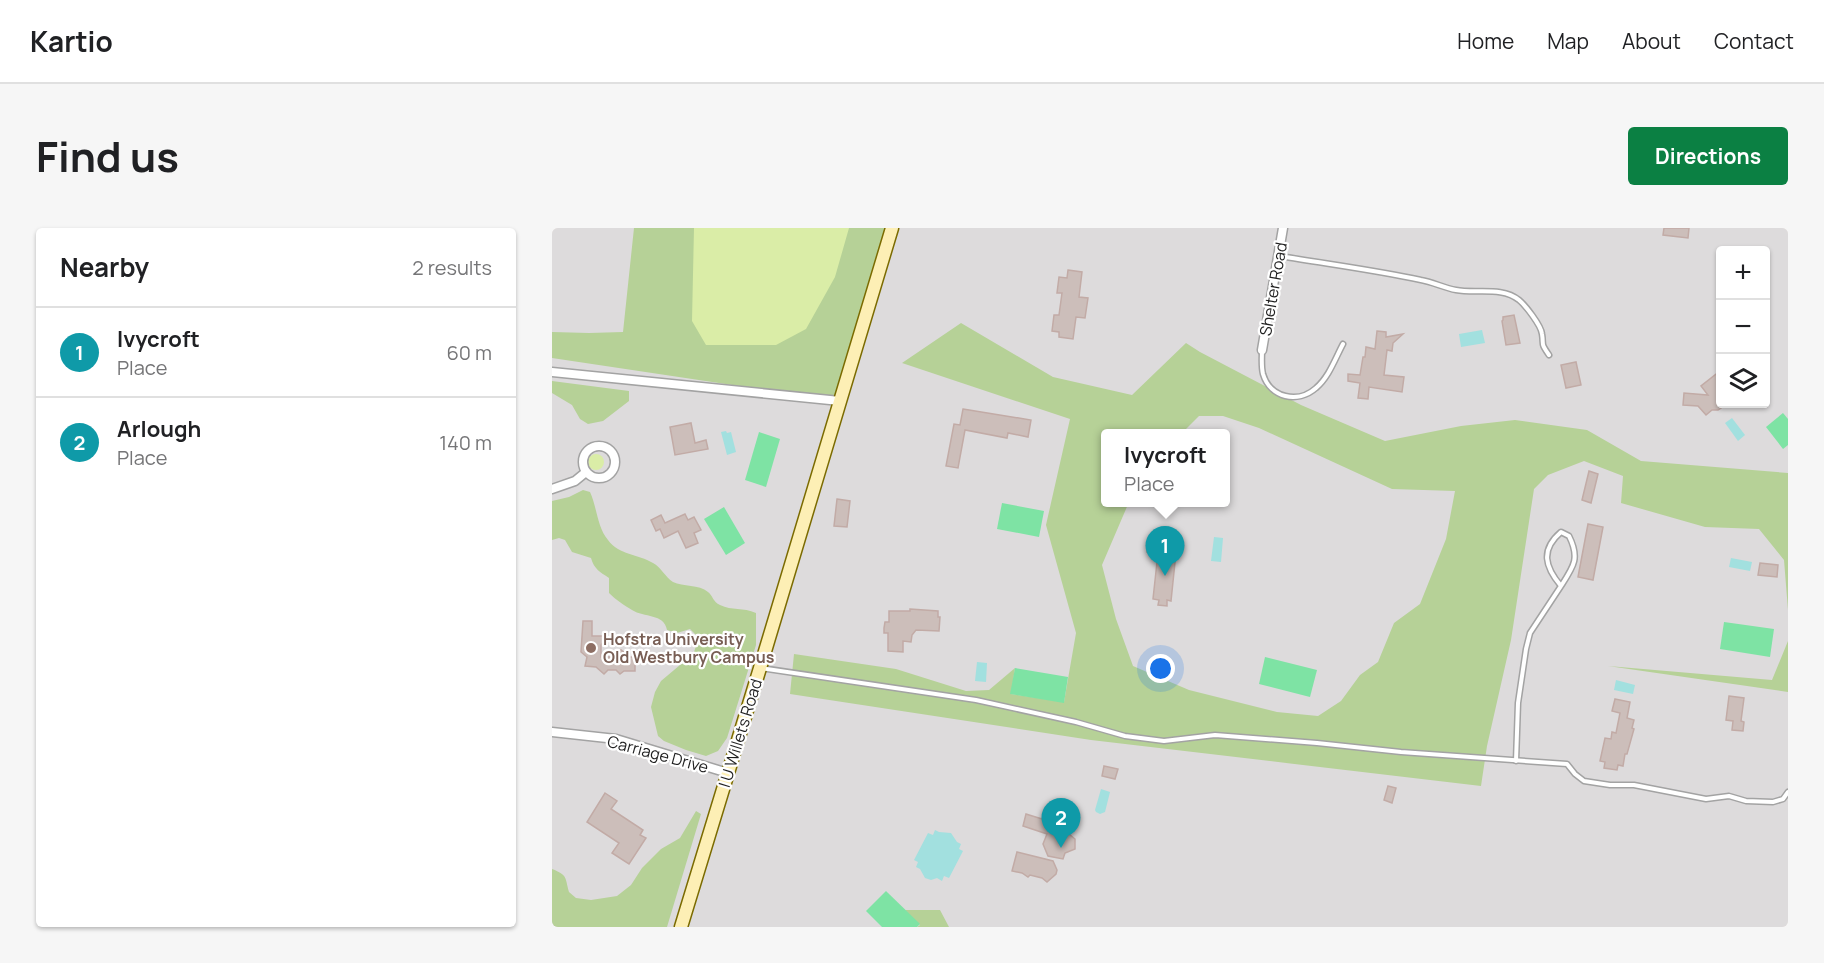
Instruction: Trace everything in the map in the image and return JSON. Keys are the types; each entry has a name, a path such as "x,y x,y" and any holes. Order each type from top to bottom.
{"street":[{"name":"I U Willets Road","path":"681,927 891,228"},
{"name":"Shelter Road","path":"1262,350 1283,228"},
{"path":"552,372 840,401"},
{"path":"552,489 575,481 586,472"},
{"name":"Carriage Drive","path":"552,732 616,739 728,773"}],"lane":[{"path":"1279,256 1413,278 1457,290 1504,293 1521,302 1533,318 1542,334 1541,345 1549,355"},
{"path":"1262,350 1264,375 1268,383 1279,394 1294,398 1314,390 1320,384 1329,372 1343,344"},
{"path":"1516,761 1518,703 1530,633 1562,586 1570,573 1576,556 1569,536 1561,532 1552,540 1546,557 1551,574 1562,586"},
{"path":"760,668 976,700 1076,722 1125,736 1154,740 1164,741 1215,735 1567,764 1584,782 1634,785 1706,798 1729,796 1746,801 1773,802 1783,799 1788,792"}],"shaded area":[{"path":"552,228 1788,228 1788,927 552,927"}],"green space":[{"path":"634,228 694,228 692,321 706,345 776,345 806,329 835,277 849,228 892,228 840,401 552,358 552,332 623,332"},
{"path":"687,228 859,228 815,359 681,346"},
{"path":"961,323 1053,377 1132,395 1186,343 1301,405 1385,441 1461,426 1515,420 1587,430 1641,461 1788,473 1788,610 1784,560 1759,529 1705,527 1621,503 1623,476 1584,461 1548,475 1534,489 1511,640 1487,746 1481,786 1091,740 790,694 794,654 896,669 966,691 989,690 1015,668 1011,694 1064,702 1076,633 1046,525 1070,419 902,363","holes":["1199,416 1223,416 1259,428 1392,489 1455,491 1446,539 1420,604 1394,623 1378,662 1360,675 1341,701 1318,716 1277,712 1189,690 1133,666 1116,619 1102,565 1127,507 1101,507 1101,429 1186,429"]},
{"path":"552,381 629,391 629,401 603,421 588,424 580,419 572,405 552,393"},
{"path":"1783,413 1788,419 1788,445 1783,449 1766,427"},
{"path":"759,432 780,439 766,487 745,480"},
{"path":"596,454 604,462 596,470 588,462"},
{"path":"583,490 590,492 604,535 612,545 653,563 673,582 704,589 720,605 756,613 756,645 727,738 718,751 706,756 664,741 658,736 651,707 661,681 692,658 696,646 696,635 690,629 677,633 667,630 658,618 626,606 609,593 609,578 596,568 591,558 572,552 565,540 559,538 552,540 552,501 569,497"},
{"path":"1002,503 1044,511 1039,537 997,529"},
{"path":"724,507 745,543 726,555 704,519"},
{"path":"1724,622 1774,629 1770,657 1720,649"},
{"path":"1788,641 1788,692 1608,666 1772,680"},
{"path":"1265,657 1317,670 1310,697 1259,684"},
{"path":"1015,668 1068,677 1064,703 1010,694"},
{"path":"696,811 701,814 667,927 552,927 552,869 563,875 569,892 576,898 591,900 617,896 631,885 642,868 661,849 680,838"},
{"path":"886,891 920,924 917,927 882,927 866,911"},
{"path":"905,910 940,910 949,927 917,927 920,925"}],"water":[{"path":"1482,330 1485,343 1461,347 1459,334"},
{"path":"1732,418 1745,435 1738,441 1725,423"},
{"path":"721,432 731,432 736,452 727,455"},
{"path":"1214,537 1223,538 1221,562 1211,561"},
{"path":"1731,558 1752,562 1750,571 1729,567"},
{"path":"977,662 987,663 986,682 975,681"},
{"path":"1616,680 1635,685 1633,694 1614,690"},
{"path":"1101,789 1110,792 1105,812 1100,814 1095,810"},
{"path":"935,830 951,833 961,844 959,849 963,851 949,878 944,876 942,881 937,878 931,880 925,878 920,869 916,867 918,862 914,860 928,833 933,835"}],"building":[{"path":"1664,228 1689,228 1688,238 1663,235"},
{"path":"1068,270 1082,272 1079,297 1088,298 1085,318 1076,317 1073,339 1059,337 1059,332 1052,331 1054,315 1059,315 1062,293 1057,293 1059,277 1067,278"},
{"path":"1514,315 1520,343 1506,345 1503,317"},
{"path":"1377,331 1386,332 1386,337 1403,334 1393,343 1392,351 1387,350 1384,375 1404,377 1402,392 1369,387 1368,399 1358,398 1360,383 1348,381 1348,374 1360,375 1366,347 1375,349"},
{"path":"1576,362 1581,385 1566,388 1561,365"},
{"path":"1716,374 1716,408 1721,408 1712,410 1706,415 1698,406 1683,405 1684,393 1708,395 1701,386"},
{"path":"963,409 1031,420 1028,437 1008,433 1007,438 965,430 958,468 946,466 954,424 960,425"},
{"path":"691,423 695,443 706,440 708,449 675,455 670,427"},
{"path":"1589,471 1598,474 1591,503 1582,500"},
{"path":"837,499 850,501 847,527 834,526"},
{"path":"685,514 688,520 694,517 701,530 694,533 698,543 686,548 678,531 664,538 660,529 656,531 651,520 661,515 665,523"},
{"path":"1588,524 1603,527 1593,580 1578,577"},
{"path":"1148,539 1177,543 1171,601 1167,600 1167,606 1158,605 1159,600 1153,599 1158,553 1147,552"},
{"path":"1760,563 1778,565 1777,577 1758,575"},
{"path":"910,609 938,611 939,631 916,630 911,642 903,641 903,652 888,651 888,633 884,633 884,628 885,622 889,622 889,611 910,611"},
{"name":"Hofstra University Old Westbury Campus","path":"583,621 592,621 592,636 604,636 601,657 618,657 621,650 627,657 635,657 635,671 624,671 620,674 616,670 608,670 604,674 596,667 585,666 587,657 581,652"},
{"path":"1729,696 1744,698 1741,721 1744,722 1743,731 1732,730 1733,721 1726,720"},
{"path":"1615,699 1630,702 1627,718 1634,720 1632,728 1634,729 1623,766 1618,765 1617,770 1604,768 1605,762 1600,761 1605,738 1611,739 1612,732 1616,733 1620,713 1612,711"},
{"path":"1104,766 1118,769 1115,779 1102,776"},
{"path":"1388,786 1396,788 1392,803 1384,800"},
{"path":"605,793 617,801 611,809 643,830 640,835 646,838 629,864 612,853 619,843 587,822"},
{"path":"1026,814 1071,828 1069,834 1075,839 1075,849 1065,853 1063,859 1048,856 1043,844 1047,834 1023,826"},
{"path":"1017,852 1053,861 1057,870 1056,874 1047,882 1042,878 1030,875 1028,877 1012,871"}],"place":[{"name":"Ivycroft","path":"1165,576"},
{"name":"Hofstra University Old Westbury Campus","path":"591,648"},
{"name":"Arlough","path":"1061,848"}]}
